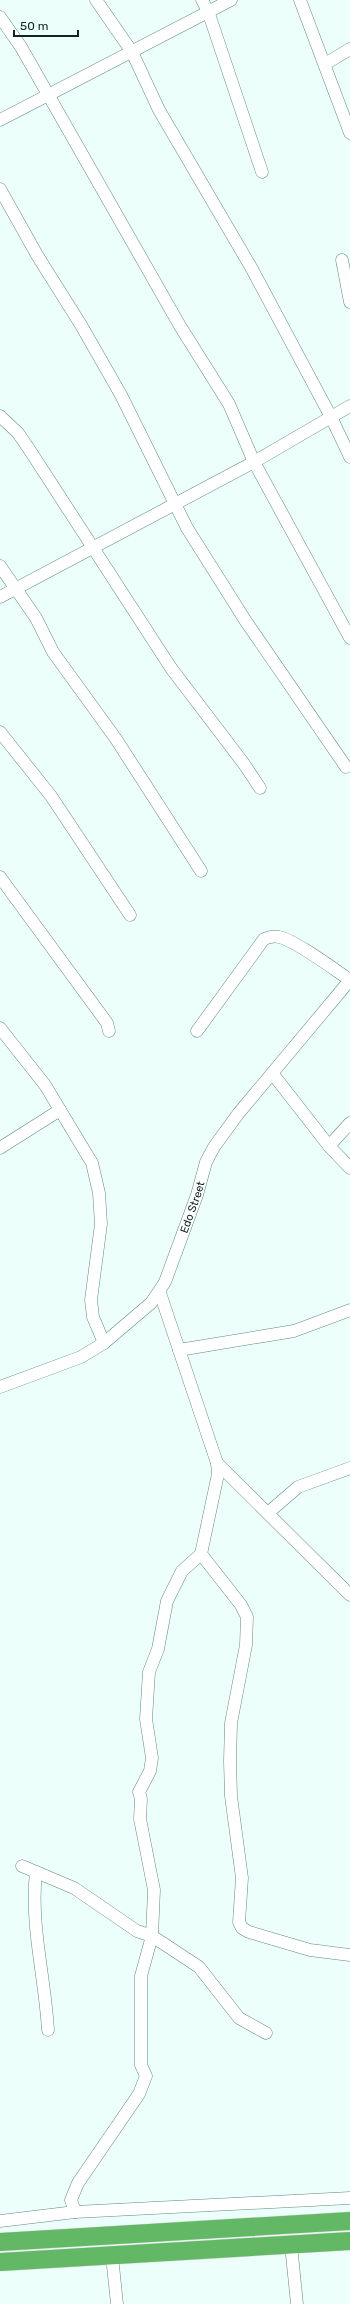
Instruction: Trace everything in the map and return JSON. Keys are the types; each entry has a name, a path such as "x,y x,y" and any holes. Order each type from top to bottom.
{"highway":[{"path":"0,2242 350,2221"},
{"path":"0,2262 350,2241"}],"street":[{"path":"96,0 132,52 159,110 252,269 331,417 350,458"},
{"path":"202,0 208,11 262,172"},
{"path":"0,120 47,94 132,52 231,0"},
{"path":"300,0 325,64 345,101 350,133"},
{"path":"0,17 22,47 47,94 180,326 228,404 254,462 350,638"},
{"path":"325,64 350,49"},
{"path":"0,189 37,256 81,325 121,395 187,528 245,620 346,767"},
{"path":"342,260 350,302"},
{"path":"0,597 254,462 350,406"},
{"path":"0,416 18,433 171,668 244,764 260,788"},
{"path":"0,566 36,618 53,652 116,739 201,871"},
{"path":"0,732 51,796 130,914"},
{"path":"0,877 107,1023 109,1031"},
{"path":"197,1031 264,940 272,936 281,937 320,959 350,980"},
{"name":"Edo Street","path":"0,1387 81,1357 104,1343 136,1318 160,1293 197,1195 210,1155 238,1114 350,980"},
{"path":"0,1028 45,1085 92,1163 99,1193 101,1224 91,1300 94,1317 104,1343"},
{"path":"272,1073 329,1146 350,1168"},
{"path":"0,1148 60,1110"},
{"path":"329,1146 350,1124"},
{"path":"75,2212 71,2200 78,2184 138,2094 146,2076 141,2064 141,1976 152,1936 154,1890 140,1819 141,1799 139,1792 150,1771 152,1758 146,1719 149,1672 158,1649 167,1601 188,1564 201,1554 218,1474 217,1463 160,1293"},
{"path":"179,1350 294,1331 350,1310"},
{"path":"217,1463 269,1512 350,1595"},
{"path":"269,1512 298,1487 350,1468"},
{"path":"201,1554 241,1605 247,1617 246,1645 231,1723 230,1761 231,1796 242,1878 239,1922 242,1928 249,1932 310,1950 350,1956"},
{"path":"22,1866 74,1888 137,1931 152,1936 199,1967 240,2018 266,2033"},
{"path":"36,1872 33,1897 35,1927 48,2030"},
{"path":"0,2220 75,2212 350,2198"},
{"path":"291,2245 297,2304"},
{"path":"112,2256 117,2304"}]}
